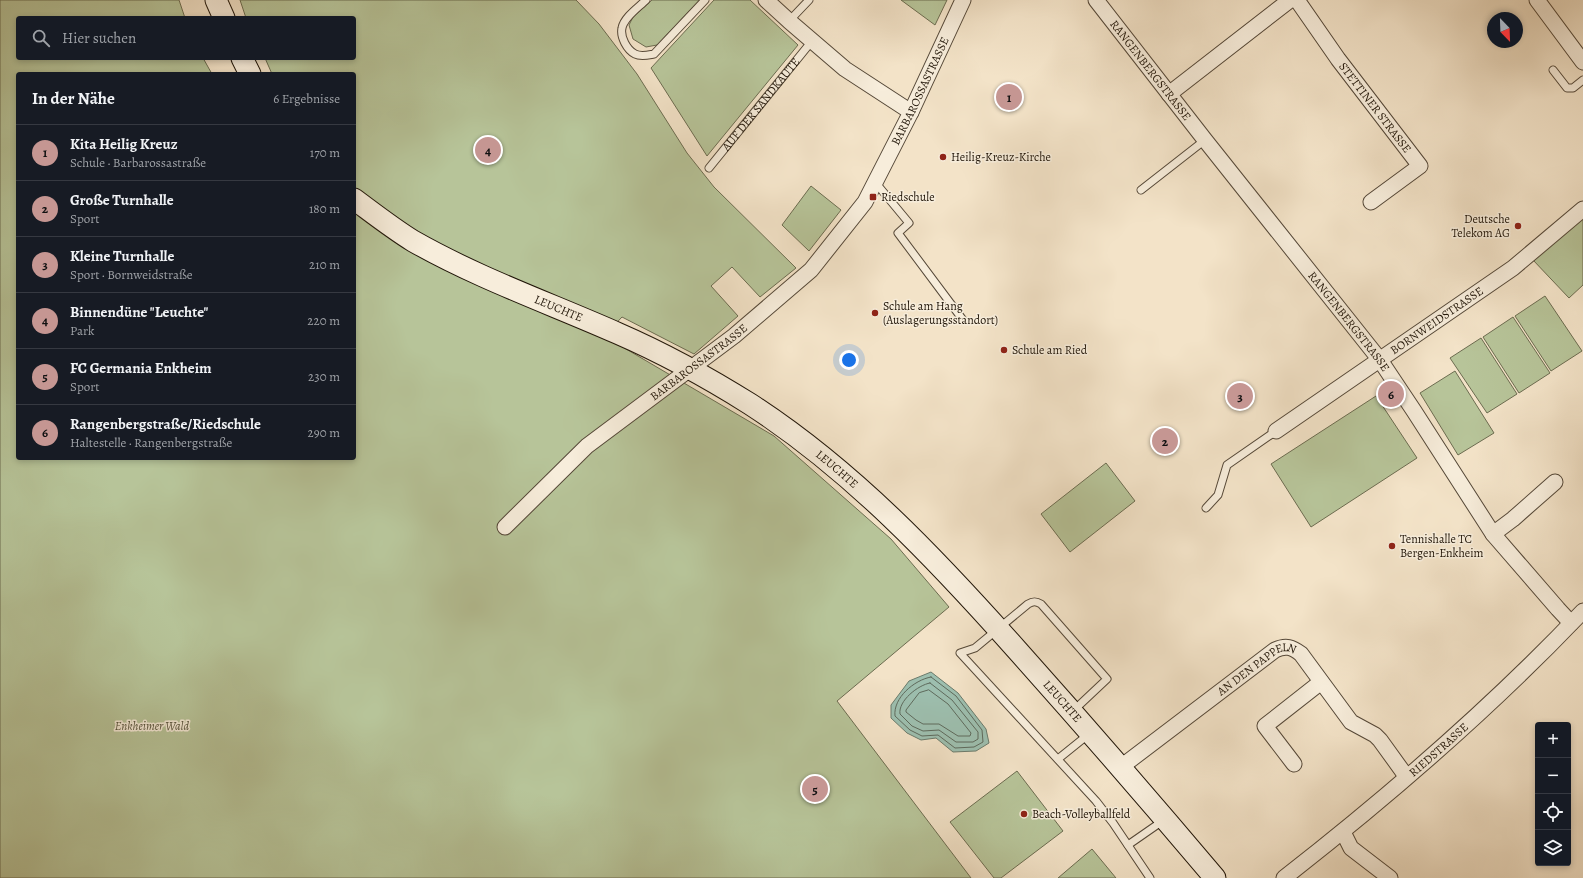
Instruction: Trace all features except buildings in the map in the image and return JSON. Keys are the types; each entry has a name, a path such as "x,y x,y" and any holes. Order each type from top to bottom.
{"street":[{"path":"216,0 223,16"},
{"path":"766,0 845,69 911,112"},
{"name":"BARBAROSSASTRASSE","path":"505,527 587,446 734,336 811,270 865,202 911,112 963,0"},
{"name":"RANGENBERGSTRASSE","path":"1096,0 1380,360 1493,534 1571,623"},
{"path":"1169,94 1290,0"},
{"name":"STETTINER STRASSE","path":"1297,0 1338,58 1420,166 1371,202"},
{"path":"1537,0 1583,62"},
{"path":"243,60 249,72"},
{"name":"LEUCHTE","path":"356,199 405,235 442,256 492,280 619,334 690,368 752,406 800,440 863,490 931,557 1072,711 1215,878"},
{"name":"BORNWEIDSTRASSE","path":"1276,431 1513,268 1583,209"},
{"path":"1493,534 1555,482"},
{"name":"RIEDSTRASSE","path":"1284,878 1343,832 1494,698 1546,650 1583,610"},
{"name":"AN DEN PAPPELN","path":"1121,767 1280,648 1291,647 1295,649 1351,722 1375,735 1406,776"},
{"path":"1294,764 1265,726 1321,682"},
{"path":"1343,832 1351,848 1390,878"}],"lane":[{"path":"646,0 629,16 622,27 622,38 626,46 635,54 645,56 654,54 705,0"},
{"path":"789,21 809,0"},
{"name":"AUF DER SANDKAUTE","path":"709,168 812,41"},
{"path":"1553,70 1567,88 1572,88 1583,80"},
{"path":"1141,190 1205,140"},
{"path":"875,182 909,224 898,233 963,320"},
{"name":"BORNWEIDSTRASSE","path":"1206,508 1218,495 1227,465 1276,431"},
{"path":"1072,711 1107,679 1041,604 1033,601 1028,604 975,648 960,653 1104,810 1150,878"},
{"path":"1058,759 1090,732"},
{"path":"1128,845 1165,819"}],"green space":[{"name":"Enkheimer Wald","path":"0,0 179,0 184,16 16,16 16,60 204,60 211,72 16,72 16,460 356,460 356,72 271,72 266,60 356,60 356,16 245,16 240,0 576,0 599,24 637,74 687,153 714,187 796,268 760,297 732,267 711,286 738,316 694,354 622,317 604,336 774,436 891,539 949,607 837,701 971,878 0,878"},
{"path":"652,0 700,0 657,45 646,47 633,39 629,25 633,17"},
{"path":"714,0 750,0 798,45 707,156 651,68"},
{"path":"901,0 947,0 935,25"},
{"path":"811,186 841,210 809,251 782,225"},
{"path":"1583,218 1583,285 1569,298 1533,260"},
{"path":"1545,296 1582,351 1551,371 1515,316"},
{"path":"1513,317 1550,373 1519,393 1483,337"},
{"path":"1481,338 1517,394 1487,413 1450,358"},
{"path":"1455,371 1494,433 1458,455 1420,393"},
{"path":"1376,396 1417,458 1311,527 1271,464"},
{"path":"1106,463 1135,501 1070,552 1041,514"},
{"path":"1017,771 1063,831 1001,878 994,878 950,822"},
{"path":"1092,849 1116,878 1058,878"}],"water":[{"path":"931,672 958,693 986,729 989,743 976,751 953,752 936,738 921,740 907,733 891,718 891,705 909,681"}],"place":[{"name":"Kita Heilig Kreuz","path":"1009,97"},
{"name":"Binnendüne \"Leuchte\"","path":"488,150"},
{"name":"Heilig-Kreuz-Kirche","path":"943,157"},
{"name":"Riedschule","path":"873,197"},
{"name":"Deutsche Telekom AG","path":"1518,226"},
{"name":"Schule am Hang (Auslagerungsstandort)","path":"875,313"},
{"name":"Schule am Ried","path":"1004,350"},
{"name":"Rangenbergstraße/Riedschule","path":"1391,394"},
{"name":"Kleine Turnhalle","path":"1240,396"},
{"name":"Große Turnhalle","path":"1165,441"},
{"name":"Tennishalle TC Bergen-Enkheim","path":"1392,546"},
{"name":"FC Germania Enkheim","path":"815,789"},
{"name":"Beach-Volleyballfeld","path":"1024,814"}]}
